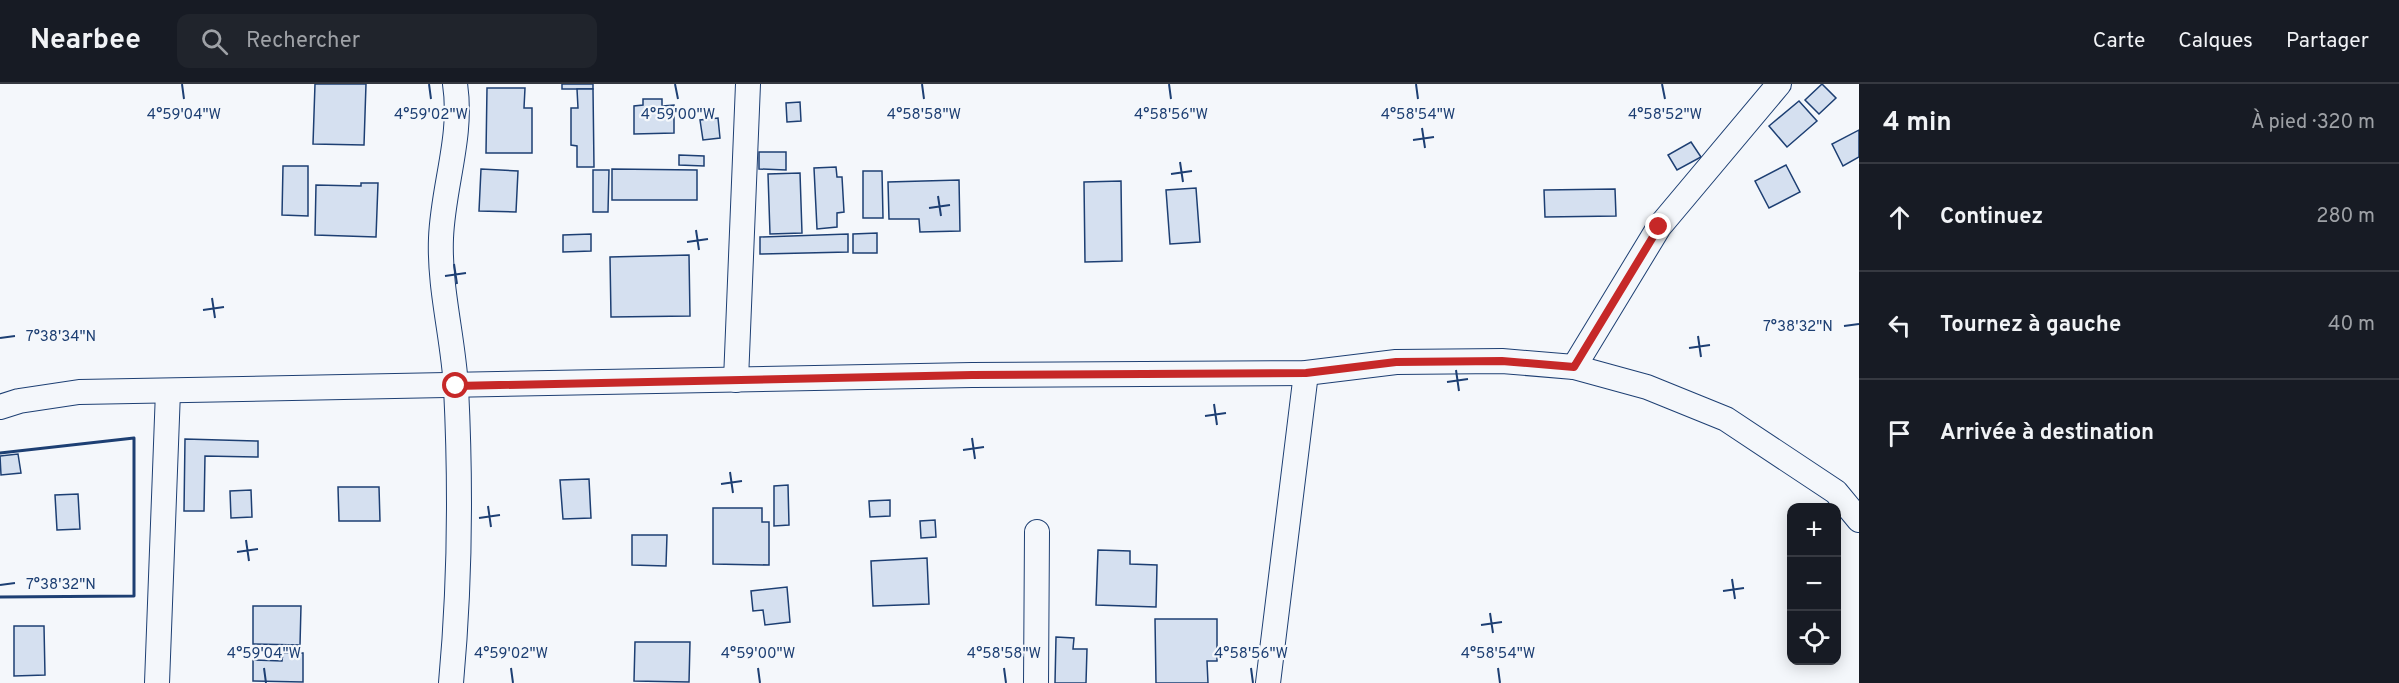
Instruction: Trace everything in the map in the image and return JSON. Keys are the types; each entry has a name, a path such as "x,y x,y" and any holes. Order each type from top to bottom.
{"street":[{"path":"451,683 459,597 456,386 443,293 441,237 456,132 455,84"},
{"path":"736,380 748,84"},
{"path":"1574,367 1659,227 1779,84"},
{"path":"0,407 19,401 79,392 736,380 1306,373 1396,362 1502,361 1574,367 1647,387 1725,419 1836,492 1859,520"},
{"path":"1268,683 1306,373"},
{"path":"157,683 156,641 168,392"},
{"path":"1036,683 1037,532"}],"building":[{"path":"315,84 366,84 364,145 313,144"},
{"path":"562,84 593,84 593,89 562,89"},
{"path":"1822,84 1836,98 1819,114 1805,100"},
{"path":"487,88 525,88 524,108 532,108 532,153 486,153"},
{"path":"577,89 593,89 594,167 577,167 577,146 571,145 571,108 578,108"},
{"path":"643,99 662,99 662,106 674,105 674,133 634,134 634,106 643,105"},
{"path":"1799,101 1817,121 1787,147 1769,126"},
{"path":"800,102 801,121 787,122 786,103"},
{"path":"718,118 720,138 703,140 700,120"},
{"path":"1859,130 1859,157 1843,166 1832,144"},
{"path":"1691,142 1701,157 1677,170 1668,155"},
{"path":"759,152 786,152 786,170 759,169"},
{"path":"679,155 704,156 704,166 679,165"},
{"path":"1786,165 1800,192 1769,208 1755,181"},
{"path":"283,166 308,166 308,216 282,215"},
{"path":"836,167 837,177 842,177 844,212 837,213 837,227 817,229 814,168"},
{"path":"481,169 518,171 516,212 479,211"},
{"path":"612,169 697,170 697,200 612,200"},
{"path":"593,170 609,170 608,212 593,212"},
{"path":"863,171 882,171 883,218 863,218"},
{"path":"800,173 802,233 770,234 768,174"},
{"path":"959,180 960,231 920,232 919,219 889,219 888,182"},
{"path":"1121,181 1122,261 1085,262 1084,182"},
{"path":"361,183 378,183 376,237 315,235 316,185 361,186"},
{"path":"1196,188 1200,242 1170,244 1166,190"},
{"path":"1615,189 1616,216 1545,217 1544,190"},
{"path":"877,233 877,253 853,253 853,234"},
{"path":"591,234 591,251 563,252 563,235"},
{"path":"848,234 848,252 760,254 760,237"},
{"path":"689,255 690,316 611,317 610,257"},
{"path":"185,439 258,441 258,457 205,456 204,511 184,511"},
{"path":"18,454 21,473 1,475 0,456"},
{"path":"589,479 591,518 563,519 560,480"},
{"path":"788,485 789,525 774,526 774,486"},
{"path":"338,487 379,487 380,521 339,521"},
{"path":"251,490 252,517 231,518 230,491"},
{"path":"78,494 80,529 57,530 55,495"},
{"path":"890,500 890,516 870,517 869,501"},
{"path":"713,508 762,508 762,522 769,522 769,565 713,564"},
{"path":"935,520 936,537 921,538 920,521"},
{"path":"632,535 667,535 666,566 632,565"},
{"path":"1098,550 1130,551 1130,564 1157,565 1156,607 1096,605"},
{"path":"927,558 929,604 873,606 871,561"},
{"path":"787,587 790,622 765,625 763,610 753,611 751,591"},
{"path":"253,606 301,606 300,645 253,644"},
{"path":"1155,619 1217,619 1217,661 1207,661 1208,683 1156,683"},
{"path":"14,626 44,626 45,675 14,676"},
{"path":"1056,637 1074,638 1073,649 1087,649 1086,683 1055,683"},
{"path":"635,642 690,642 689,682 634,681"},
{"path":"283,653 303,653 303,682 253,681 253,660 282,661"}],"wall":[{"path":"0,453 134,438 134,596 0,597"}],"route":[{"path":"456,386 972,375 1306,373 1396,362 1502,361 1574,367 1659,227"}]}
